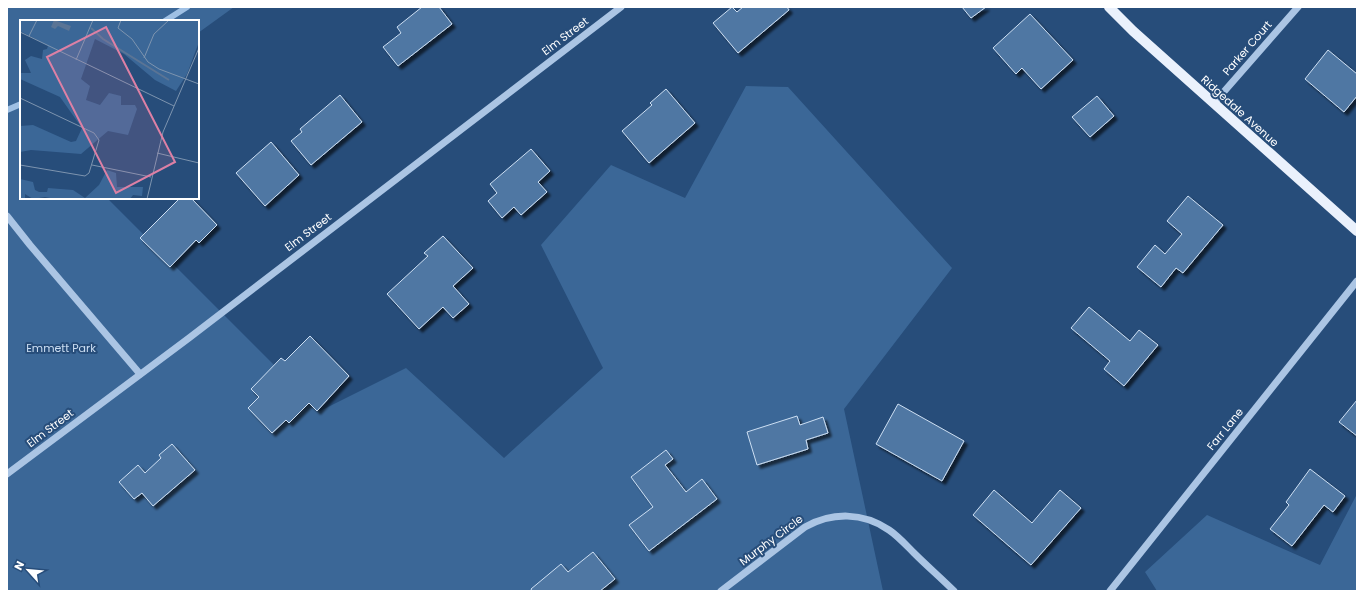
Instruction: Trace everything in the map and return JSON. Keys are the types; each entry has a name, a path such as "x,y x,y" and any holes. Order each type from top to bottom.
{"main road":[{"name":"Ridgedale Avenue","path":"1109,7 1357,231"}],"street":[{"name":"Elm Street","path":"7,474 621,7"},
{"name":"Parker Court","path":"1214,103 1298,7"},
{"path":"7,216 140,374"},
{"name":"Farr Lane","path":"1110,591 1357,280"},
{"name":"Murphy Circle","path":"721,591 805,527 816,521 835,516 854,516 873,520 890,530 954,591"}],"green space":[{"name":"Emmett Park","path":"7,7 234,7 199,32 199,20 20,20 20,199 108,199 320,411 406,368 504,458 603,368 541,245 611,165 685,198 746,86 788,87 952,268 844,409 883,591 7,591"},
{"path":"1357,494 1357,591 1157,591 1145,572 1207,515 1320,565"}],"building":[{"path":"422,7 439,7 452,24 398,66 383,47 401,33 397,27"},
{"path":"732,7 737,12 743,7 787,7 789,10 738,53 713,23"},
{"path":"962,7 986,7 971,18"},
{"path":"1030,14 1073,60 1041,89 1022,68 1016,74 993,48"},
{"path":"1328,50 1357,74 1357,96 1344,112 1305,79"},
{"path":"666,89 695,123 649,163 622,131 652,105 650,103"},
{"path":"340,95 362,122 311,165 291,141 302,132 300,129"},
{"path":"1097,96 1114,116 1090,137 1072,117"},
{"path":"271,142 299,175 265,206 236,173"},
{"path":"531,149 550,171 538,182 547,192 521,215 514,207 502,218 488,201 497,193 490,184"},
{"path":"1188,196 1223,225 1183,273 1176,268 1161,287 1137,267 1155,245 1165,254 1182,234 1167,221"},
{"path":"179,199 192,199 217,225 199,243 196,240 170,267 140,238"},
{"path":"443,236 473,268 453,286 469,304 453,318 443,307 419,329 387,294 428,256 424,253"},
{"path":"1089,307 1130,341 1139,330 1158,345 1124,386 1104,369 1110,361 1071,328"},
{"path":"310,336 349,376 317,411 309,403 289,423 286,420 272,433 248,408 259,397 251,389 281,358 285,361"},
{"path":"1357,400 1357,436 1339,422"},
{"path":"898,404 964,441 942,481 876,444"},
{"path":"797,416 800,425 823,417 828,433 806,440 808,449 757,465 747,432"},
{"path":"172,444 195,470 153,506 142,493 134,499 119,482 138,465 145,473 161,458 159,455"},
{"path":"666,450 673,459 665,465 686,492 702,479 717,499 649,551 629,525 653,507 631,477"},
{"path":"1310,469 1345,496 1333,512 1324,505 1292,546 1270,529 1289,505 1286,502"},
{"path":"994,490 1032,523 1060,490 1081,508 1031,565 973,515"},
{"path":"593,552 615,579 600,591 532,591 531,589 561,564 568,572"}],"waterway":[{"path":"167,20 187,7"},
{"path":"7,110 20,104"}]}
